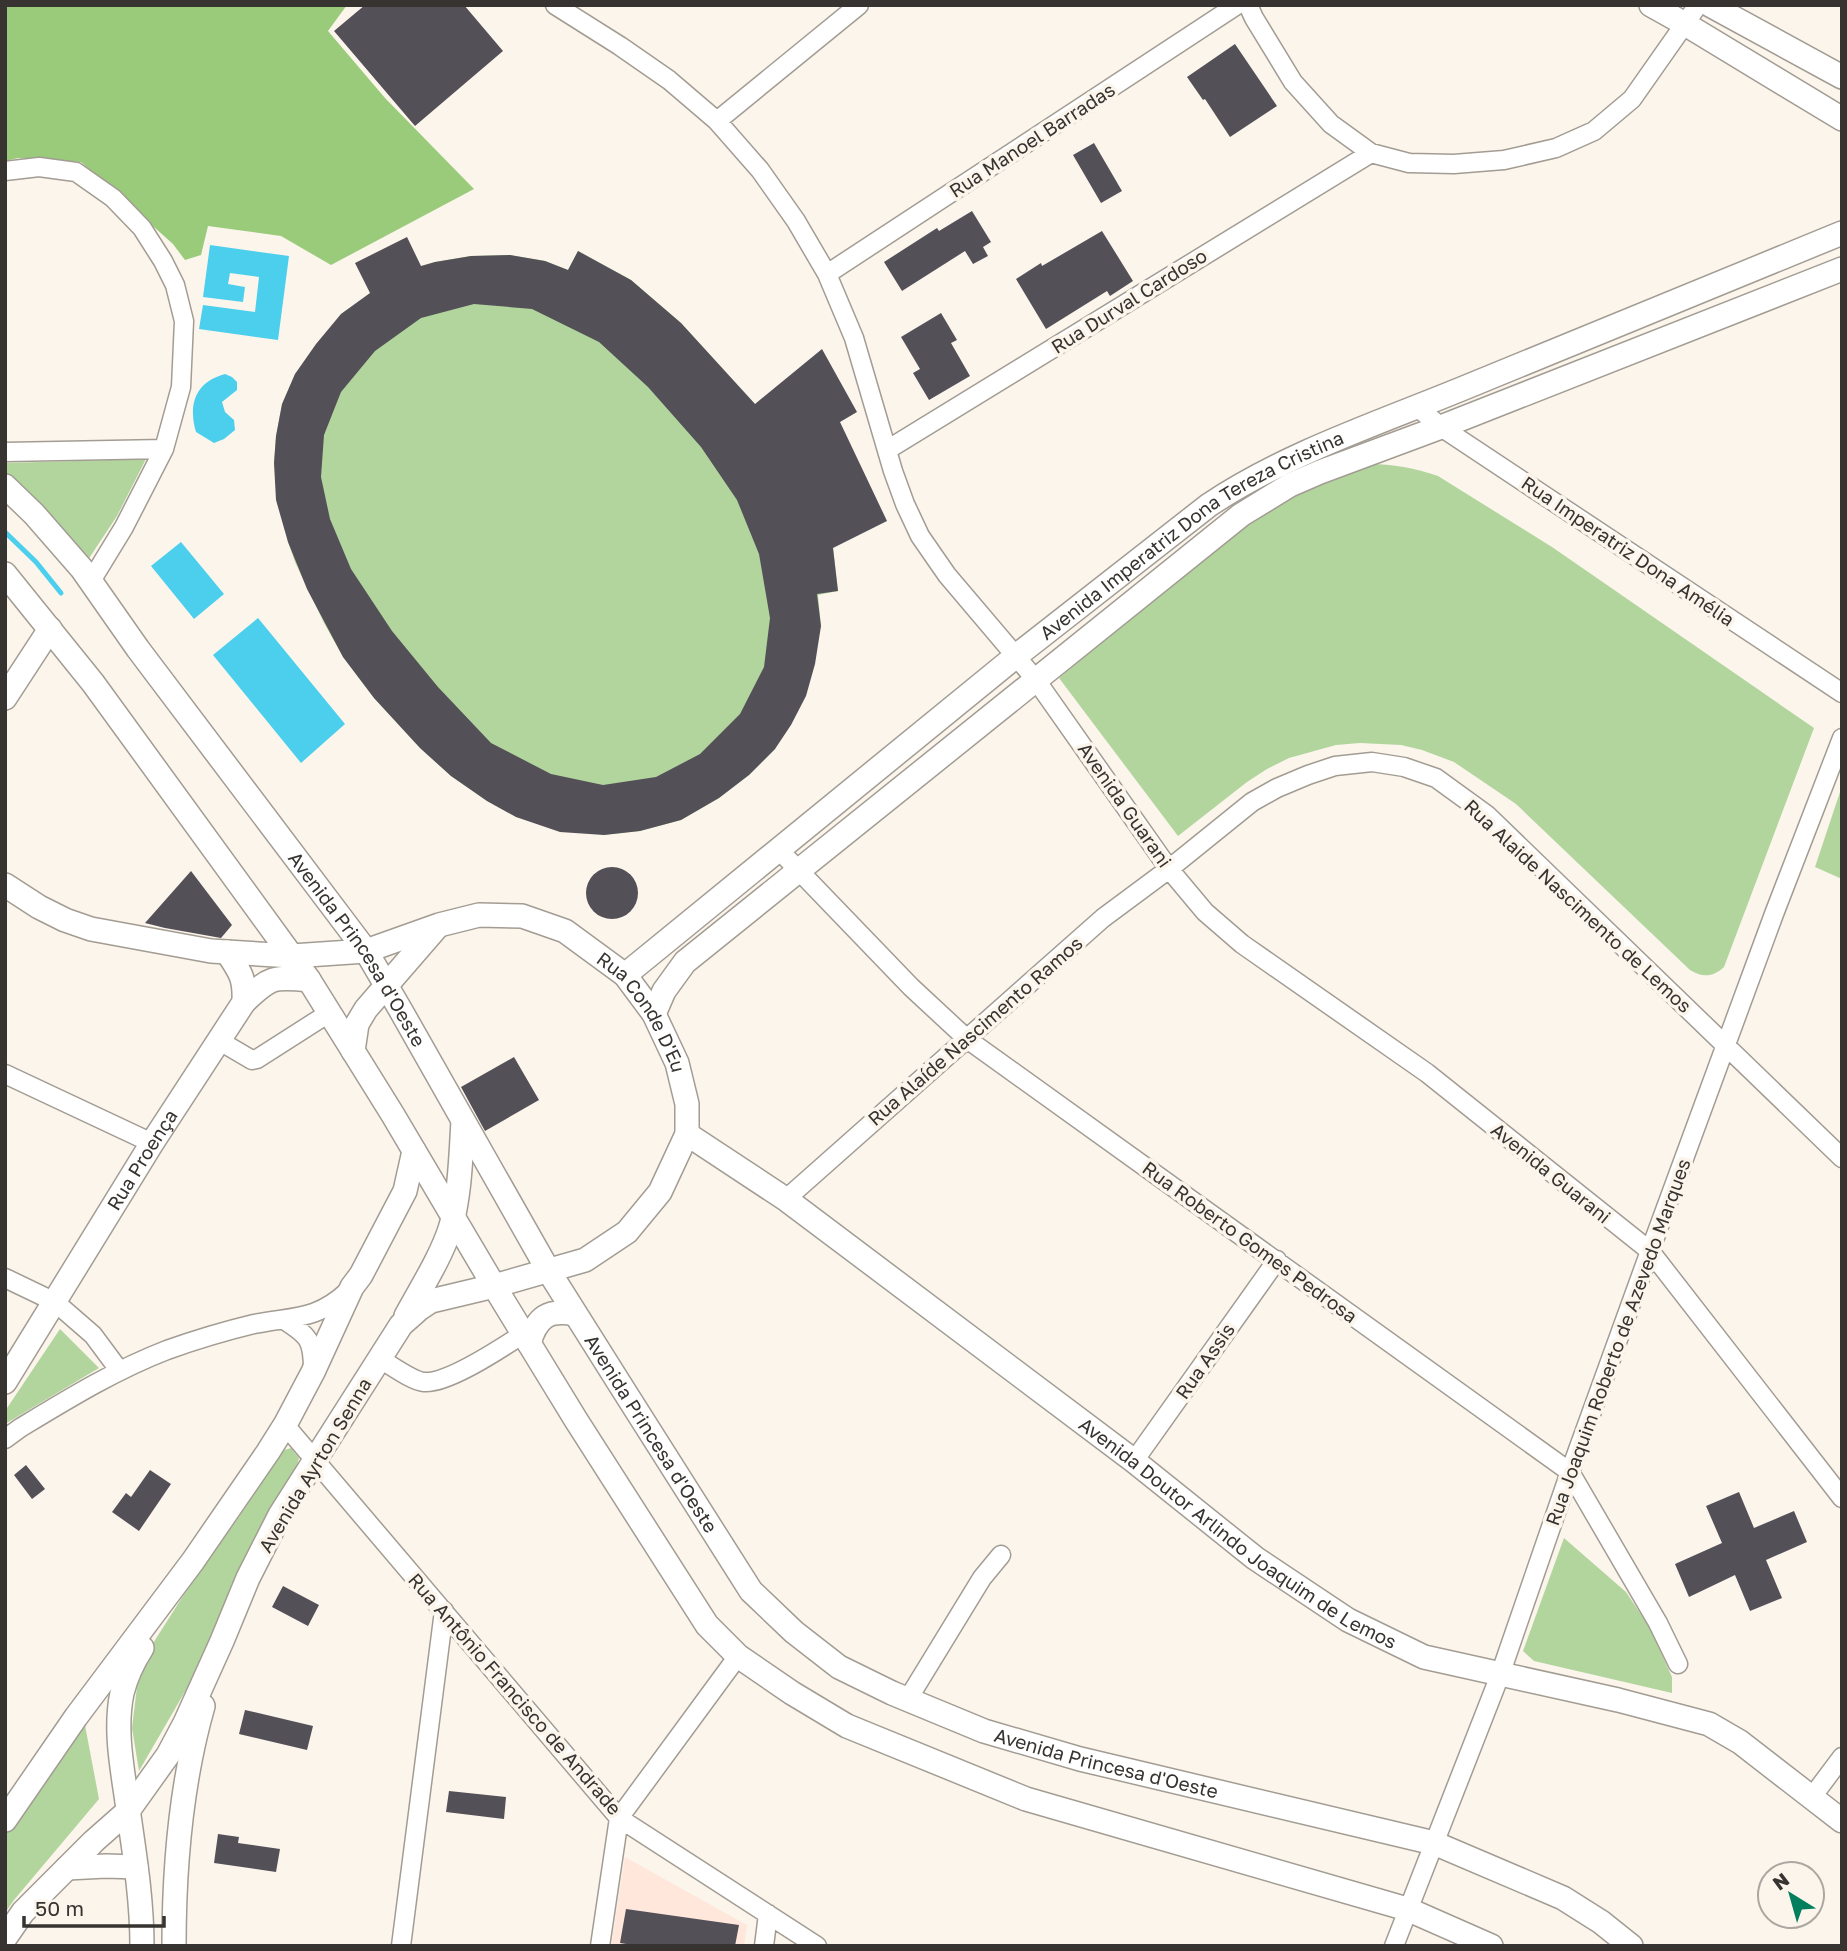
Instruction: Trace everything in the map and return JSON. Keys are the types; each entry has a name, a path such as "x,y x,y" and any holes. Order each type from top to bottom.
{"main road":[{"path":"1651,5 1691,15 1842,120"},
{"path":"1710,5 1842,77"},
{"name":"Avenida Imperatriz Dona Tereza Cristina","path":"625,975 1016,656 1198,513 1239,485 1310,449 1842,233"},
{"name":"Avenida Imperatriz Dona Tereza Cristina","path":"654,1014 664,992 685,962 1241,514 1290,485 1842,269"},
{"name":"Avenida Princesa d'Oeste","path":"5,486 34,514 91,581 138,649 366,951 575,1314 751,1591 794,1632 839,1667 984,1731 1080,1759 1434,1843 1563,1898 1601,1922 1631,1946"},
{"path":"5,574 93,683 309,980 526,1338 707,1625 738,1656 847,1726 1026,1799 1407,1909 1490,1946"},
{"path":"5,698 50,629"},
{"name":"Rua Conde D'Eu","path":"5,885 39,907 91,929 211,951 292,956 366,951 439,925 479,915 522,916 565,931 625,975 654,1014 677,1063 687,1104 687,1134 660,1192 627,1232 585,1260 494,1286"},
{"path":"353,1051 357,1024 366,1010 439,925"},
{"path":"227,952 242,975 245,984 244,1002"},
{"name":"Rua Proença","path":"5,1382 152,1143 244,1002 263,983 274,979 282,977 309,980"},
{"path":"401,1325 445,1243 453,1216 463,1119"},
{"name":"Avenida Doutor Arlindo Joaquim de Lemos","path":"687,1134 786,1199 1134,1461 1255,1558 1348,1620 1424,1657 1618,1700 1709,1724 1740,1742 1842,1821"},
{"path":"5,1820 76,1717 193,1561 285,1424 313,1372 352,1287 405,1191 414,1150"},
{"name":"Avenida Ayrton Senna","path":"5,1938 23,1912 128,1811 169,1755 222,1642 248,1578 280,1515 401,1325 431,1301 494,1286"},
{"path":"526,1338 545,1317 559,1312 575,1314"},
{"path":"142,1946 136,1867 120,1755 120,1706 122,1691 135,1659 193,1561"},
{"path":"174,1946 177,1859 184,1801 198,1723 222,1642"},
{"path":"67,1868 136,1867"}],"street":[{"name":"Avenida Guarani","path":"555,5 670,80 717,121 760,170 796,220 827,274 854,338 887,450 905,504 920,536 947,575 1037,680 1169,869 1205,912 1242,944 1427,1073 1650,1251 1842,1498"},
{"path":"717,121 859,5"},
{"name":"Rua Manoel Barradas","path":"827,274 1237,5"},
{"path":"1248,5 1293,82 1331,124 1371,153 1409,163 1454,164 1504,160 1556,148 1594,131 1632,99 1691,15"},
{"name":"Rua Durval Cardoso","path":"887,450 1371,153"},
{"path":"5,170 39,167 76,172 113,198 142,228 163,261 175,285 184,321 181,387 164,449 124,527 91,581"},
{"name":"Rua Imperatriz Dona Amélia","path":"1417,407 1441,428 1842,693"},
{"path":"5,452 164,449"},
{"name":"Rua Joaquim Roberto de Azevedo Marques","path":"1394,1946 1500,1675 1650,1251 1842,738"},
{"name":"Rua Alaide Nascimento de Lemos","path":"1169,869 1252,802 1308,775 1335,766 1372,762 1404,767 1436,778 1487,816 1842,1158"},
{"name":"Rua Roberto Gomes Pedrosa","path":"779,850 911,988 967,1039 1570,1472 1658,1623 1678,1664"},
{"name":"Rua Alaíde Nascimento Ramos","path":"786,1199 1103,918 1169,869"},
{"path":"218,1041 252,1060 257,1059 329,1013"},
{"path":"5,1074 152,1143"},
{"name":"Rua Assis","path":"1134,1461 1277,1260"},
{"path":"5,1278 55,1302 93,1335 119,1370"},
{"path":"5,1439 119,1370 168,1350 226,1332 322,1311 352,1287"},
{"path":"284,1320 304,1332 313,1354 313,1372"},
{"path":"380,1359 421,1382 436,1382 526,1338"},
{"name":"Rua Antônio Francisco de Andrade","path":"285,1424 619,1818 817,1946"},
{"path":"908,1699 982,1578 1001,1555"},
{"path":"401,1946 444,1611"},
{"path":"600,1946 619,1818 738,1656"},
{"path":"1811,1797 1842,1757"},
{"path":"764,1946 768,1914"}],"shaded area":[{"path":"625,1857 747,1925 744,1946 611,1946"}],"green space":[{"path":"5,5 347,5 328,31 385,98 474,189 331,265 281,236 208,226 201,255 185,260 173,244 81,162 18,158 5,161"},
{"path":"578,251 631,280 681,323 755,404 833,548 838,591 818,595 821,626 775,749 749,775 719,798 681,820 640,831 604,835 516,817 487,801 451,776 420,748 374,698 343,657 295,562 288,542 274,463 282,405 295,374 341,314 398,274 435,262 471,256 510,255 545,261 568,270"},
{"path":"146,459 117,516 82,569 5,486 5,463"},
{"path":"1369,464 1404,467 1438,476 1552,547 1814,728 1724,967 1720,970 1708,975 1690,970 1516,804 1454,762 1422,750 1401,745 1360,743 1336,745 1289,758 1247,782 1178,836 1059,678 1224,540 1256,518 1315,485"},
{"path":"1842,786 1842,879 1815,867"},
{"path":"60,1329 99,1368 5,1424 5,1411"},
{"path":"291,1448 299,1458 296,1469 270,1513 224,1605 194,1676 139,1771 132,1728 137,1687 150,1648 281,1451"},
{"path":"1564,1538 1626,1592 1650,1628 1672,1677 1672,1693 1534,1661 1523,1651"},
{"path":"84,1720 99,1799 5,1913 5,1830"}],"water":[{"path":"210,245 289,256 278,340 199,329 203,305 255,312 259,277 230,273 228,284 245,287 243,302 203,297"},
{"path":"225,374 237,382 237,390 222,402 225,412 234,420 235,430 214,443 196,432 194,404 196,396 207,383"},
{"path":"181,542 224,594 194,619 151,566"},
{"path":"258,618 345,724 301,763 213,655"}],"building":[{"path":"365,5 464,5 503,51 415,126 334,31"},
{"path":"1235,44 1277,106 1230,137 1187,77"},
{"path":"1094,143 1122,191 1101,203 1073,155"},
{"path":"972,211 991,242 983,247 988,256 973,264 965,251 902,291 884,262 937,228 939,231"},
{"path":"1102,231 1133,281 1110,296 1107,291 1046,329 1016,279"},
{"path":"407,237 421,266 471,256 510,255 545,261 568,270 578,251 631,280 681,323 755,404 822,349 857,412 840,422 887,521 833,548 838,591 817,594 821,626 806,696 775,749 749,775 719,798 681,820 640,831 604,835 560,832 516,817 451,776 420,748 374,698 343,657 307,589 288,542 276,500 274,463 282,404 295,374 341,314 370,293 355,263","holes":["474,304 532,309 599,342 648,387 701,447 737,500 759,554 770,618 764,667 740,714 700,754 656,777 603,785 551,774 491,743 438,687 392,631 351,569 330,519 321,477 324,435 341,392 375,351 421,318"]},
{"path":"941,313 957,340 951,343 970,376 929,400 913,373 920,369 901,337"},
{"path":"612,867 622,869 630,875 636,883 636,903 630,911 622,917 612,919 602,917 594,911 588,903 586,893 588,883 594,875 602,869"},
{"path":"191,871 232,925 221,938 145,923"},
{"path":"514,1057 539,1100 485,1131 461,1087"},
{"path":"26,1465 45,1489 32,1499 14,1475"},
{"path":"150,1470 171,1484 139,1531 112,1512 126,1493 131,1497"},
{"path":"1739,1492 1754,1528 1794,1511 1807,1542 1766,1560 1782,1598 1750,1611 1735,1575 1689,1597 1675,1564 1722,1543 1706,1506"},
{"path":"283,1586 319,1605 308,1626 272,1607"},
{"path":"245,1710 313,1726 307,1750 239,1734"},
{"path":"449,1791 506,1797 504,1819 446,1812"},
{"path":"218,1834 239,1837 238,1843 280,1849 276,1872 214,1863"},
{"path":"626,1909 739,1925 735,1946 639,1946 620,1943"}],"waterway":[{"path":"5,532 36,562 61,593"}]}
